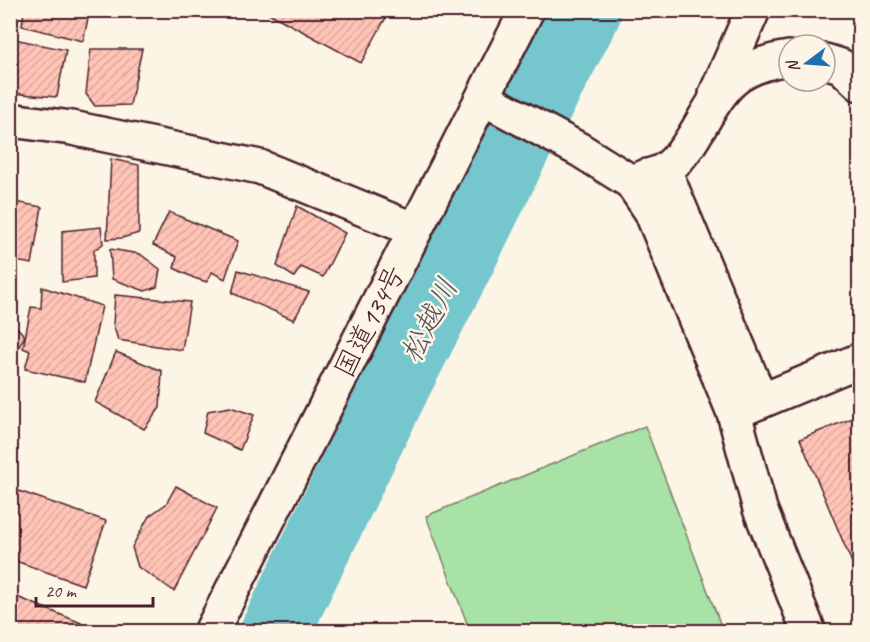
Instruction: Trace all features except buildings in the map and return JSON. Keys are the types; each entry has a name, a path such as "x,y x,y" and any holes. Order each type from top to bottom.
{"main road":[{"name":"国道134号","path":"211,632 415,230 492,103 527,10"},
{"path":"631,182 664,170 681,155 710,106 753,10"},
{"path":"710,106 734,79 766,62 777,60"},
{"path":"837,65 860,84"},
{"path":"492,103 580,150 631,182 651,211 748,407"},
{"path":"10,120 72,128 260,167 415,230"},
{"path":"664,170 748,407 760,509 809,632"},
{"path":"748,407 860,360"}],"green space":[{"path":"645,426 723,631 470,631 426,516"}],"waterway":[{"name":"松越川","path":"275,632 399,378 587,10"}]}
